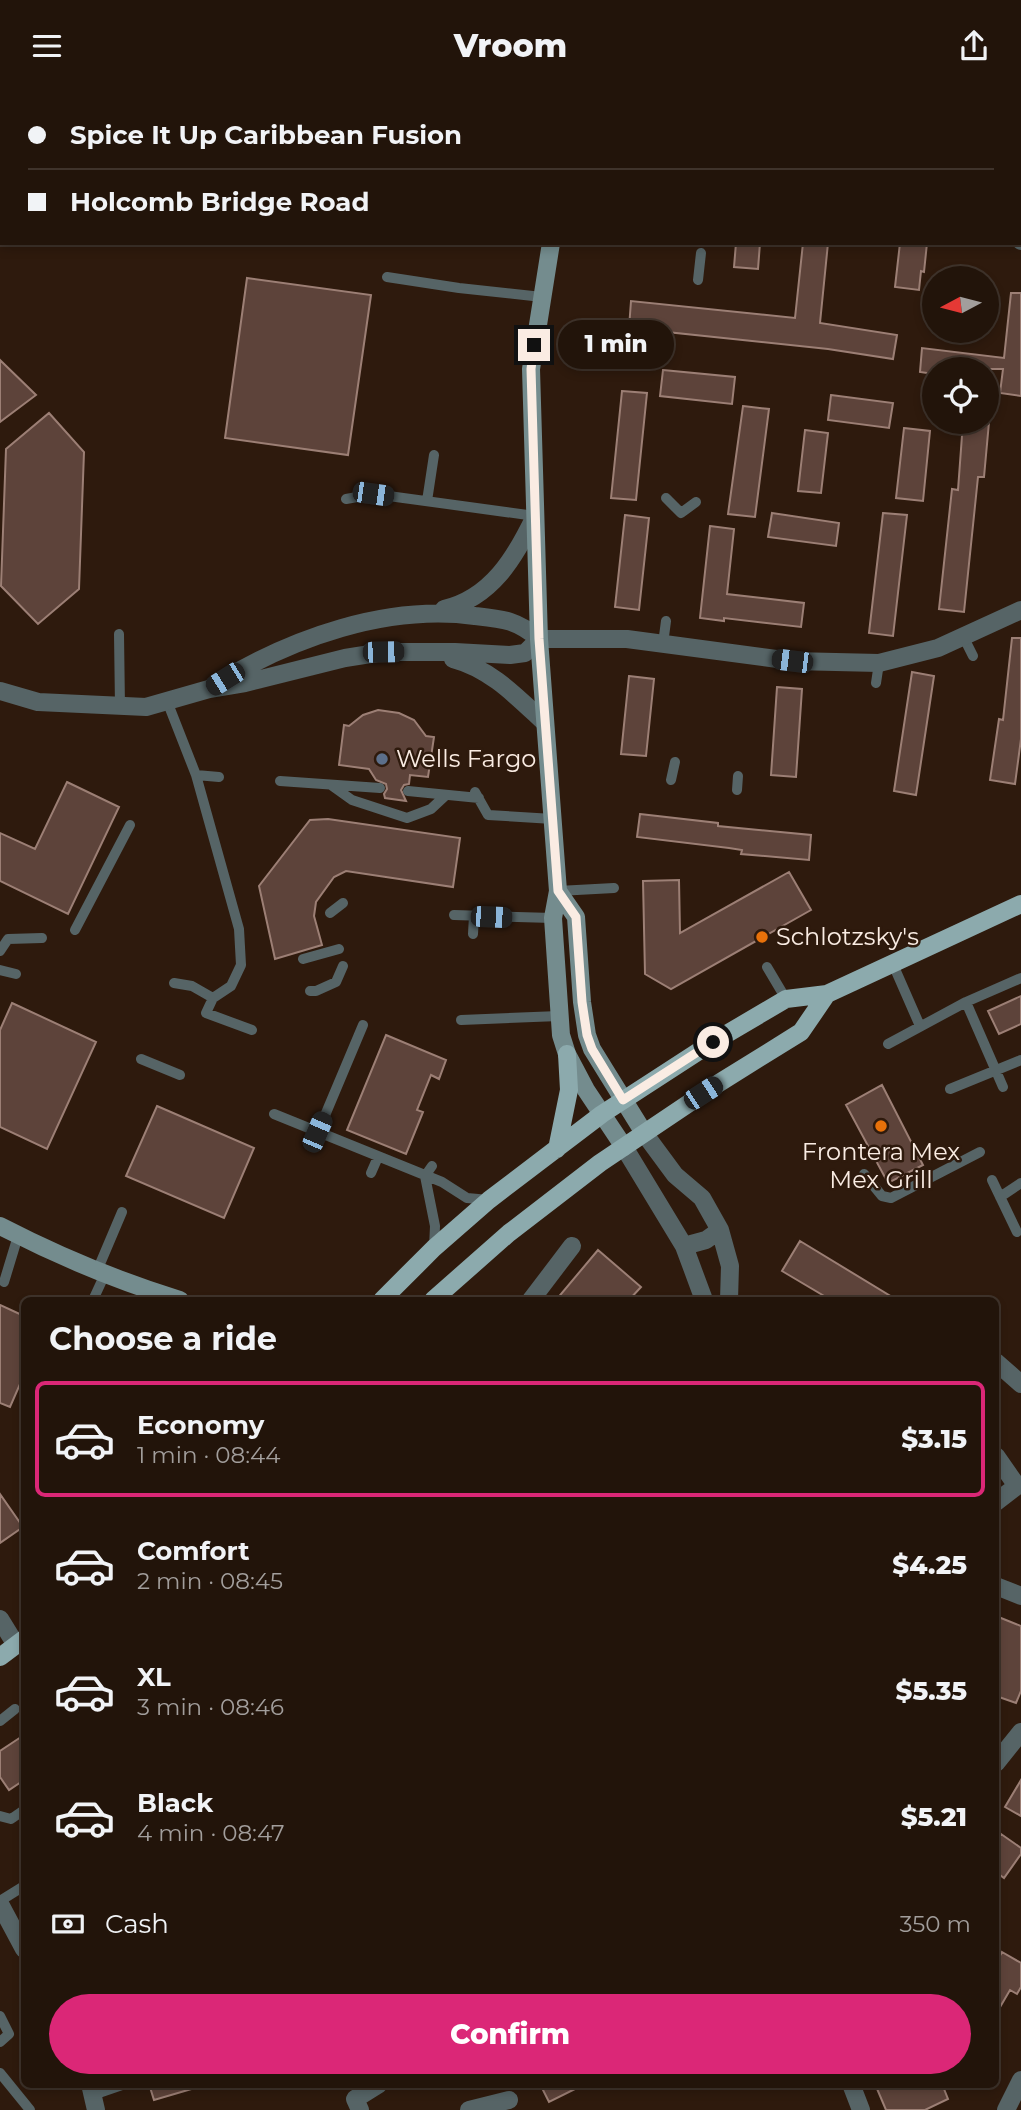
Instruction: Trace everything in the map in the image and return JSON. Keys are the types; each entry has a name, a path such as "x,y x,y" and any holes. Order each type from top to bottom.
{"main road":[{"path":"551,245 531,369 539,639 558,891 553,918 559,1016 567,1053 569,1090 557,1149"},
{"path":"558,891 576,917 587,1035 592,1049 644,1133"},
{"path":"385,1297 433,1248 489,1200 602,1114 713,1042 786,999 827,994 1021,904"},
{"path":"436,1297 519,1226 624,1147 801,1032 827,994"},
{"path":"567,1053 624,1147"},
{"path":"0,1226 101,1273 171,1297"},
{"path":"0,1657 20,1642"}],"street":[{"path":"418,615 466,603 483,592 520,548 535,516"},
{"path":"209,689 242,669 341,628 418,615 461,614 509,620 525,627 539,639 627,639 792,661 878,663 938,648 1021,610"},
{"path":"0,691 38,702 146,707 209,689 245,683 345,658 383,652 510,655 525,653 539,639"},
{"path":"422,652 468,663 491,675 545,723"},
{"path":"644,1133 675,1175 702,1199 720,1230 730,1266 730,1297"},
{"path":"624,1147 684,1246 703,1297"},
{"path":"684,1246 706,1240 720,1230"},
{"path":"533,1297 572,1246"},
{"path":"999,1365 1021,1384"},
{"path":"999,1460 1017,1486 999,1500"},
{"path":"999,1587 1021,1596"},
{"path":"0,1619 20,1642"},
{"path":"999,1759 1021,1732"},
{"path":"0,1902 21,1943"},
{"path":"1006,2110 1021,2080"},
{"path":"360,2110 355,2099 373,2088"},
{"path":"469,2110 511,2105 500,2088"},
{"path":"853,2088 861,2110"}],"lane":[{"path":"698,280 701,253"},
{"path":"387,277 542,297"},
{"path":"427,501 434,455"},
{"path":"346,499 373,494 535,516"},
{"path":"666,498 681,513 696,502"},
{"path":"663,644 666,621"},
{"path":"119,634 120,707"},
{"path":"963,636 973,656"},
{"path":"876,683 878,663"},
{"path":"167,701 196,775 239,929 241,965 231,986 212,998 206,1013 252,1030"},
{"path":"671,780 675,762"},
{"path":"196,775 219,777"},
{"path":"737,790 738,776"},
{"path":"280,781 380,788"},
{"path":"331,785 352,800 407,818 431,809 446,795"},
{"path":"408,791 477,795 488,815 553,819"},
{"path":"75,930 130,825"},
{"path":"558,891 614,888"},
{"path":"330,913 343,903"},
{"path":"454,915 553,918"},
{"path":"473,934 474,916"},
{"path":"0,951 8,939 42,938"},
{"path":"303,959 339,949"},
{"path":"892,962 920,1025"},
{"path":"310,991 336,982 343,966"},
{"path":"767,967 786,999"},
{"path":"0,970 16,974"},
{"path":"888,1044 920,1025 1021,978"},
{"path":"174,983 192,986 212,998"},
{"path":"967,1002 1003,1087"},
{"path":"461,1020 559,1016"},
{"path":"488,1030 490,1019"},
{"path":"317,1132 363,1025"},
{"path":"141,1059 180,1075"},
{"path":"950,1089 1021,1060"},
{"path":"274,1114 442,1182 467,1198 489,1200"},
{"path":"864,1174 882,1196 891,1198 980,1152"},
{"path":"371,1173 378,1157"},
{"path":"432,1166 425,1176 436,1226 433,1248"},
{"path":"992,1180 1017,1232"},
{"path":"1000,1197 1021,1184"},
{"path":"94,1297 122,1212"},
{"path":"4,1282 18,1235"},
{"path":"0,1721 15,1709"},
{"path":"0,1817 11,1819 21,1811"},
{"path":"0,1902 21,1889"},
{"path":"0,2016 9,2034 0,2042"},
{"path":"0,2073 30,2110"},
{"path":"93,2096 114,2088"}],"building":[{"path":"736,245 760,245 758,269 734,267"},
{"path":"803,245 828,245 820,323 897,335 893,359 828,349 629,328 631,301 795,318"},
{"path":"900,245 927,245 919,290 895,287"},
{"path":"247,278 371,295 348,455 225,438"},
{"path":"1011,293 1021,293 1021,396 1000,393 1003,369 999,369 999,357 1004,358"},
{"path":"922,348 996,357 922,357 922,372 920,372"},
{"path":"0,360 36,395 0,422"},
{"path":"663,370 735,377 732,404 660,396"},
{"path":"622,391 647,393 636,500 611,498"},
{"path":"831,395 893,403 889,428 828,420"},
{"path":"743,406 769,409 755,517 728,514"},
{"path":"49,413 84,452 79,589 38,624 1,586 6,449"},
{"path":"904,428 922,430 922,434 930,434 923,501 896,498"},
{"path":"805,430 828,433 821,493 798,491"},
{"path":"962,434 988,434 984,477 978,477 964,612 939,609 952,489 958,490"},
{"path":"772,513 839,523 836,546 768,537"},
{"path":"883,513 907,515 893,636 869,633"},
{"path":"625,515 649,518 639,610 615,607"},
{"path":"710,526 734,529 727,594 804,603 801,627 724,618 724,621 700,618"},
{"path":"1012,638 1021,638 1021,739 1015,784 990,780 999,719 1003,720"},
{"path":"912,672 934,676 916,795 894,791"},
{"path":"629,676 654,679 646,756 621,754"},
{"path":"777,687 802,689 796,777 771,775"},
{"name":"Wells Fargo","path":"378,710 399,713 414,720 426,736 434,737 428,777 410,775 409,784 404,785 401,790 406,801 385,798 386,784 376,780 369,769 339,765 344,725 349,726 363,715"},
{"path":"67,782 119,807 68,914 0,881 0,833 35,849"},
{"path":"640,814 718,823 718,826 811,835 809,860 741,854 742,850 637,837"},
{"path":"328,819 460,838 453,887 346,871 334,877 316,902 314,916 322,945 275,959 259,886 310,820"},
{"path":"789,872 811,910 671,989 645,974 643,881 679,880 680,933"},
{"path":"1021,996 1021,1024 999,1034 988,1011"},
{"path":"12,1003 96,1042 47,1149 0,1127 0,1030"},
{"path":"386,1035 446,1060 439,1079 431,1075 417,1110 423,1112 406,1154 347,1130"},
{"name":"Frontera Mex Mex Grill","path":"882,1085 923,1165 888,1183 846,1105"},
{"path":"157,1106 254,1148 224,1218 126,1176"},
{"path":"800,1241 892,1297 826,1297 782,1271"},
{"path":"598,1250 641,1287 632,1297 559,1297"},
{"path":"0,1305 21,1315 21,1382 10,1407 0,1403"},
{"path":"0,1494 21,1524 21,1528 0,1543"},
{"path":"999,1617 1021,1626 1021,1691 1016,1703 999,1697"},
{"path":"21,1737 21,1782 9,1790 0,1777 0,1751"},
{"path":"1021,1780 1021,1816 1005,1807"},
{"path":"1001,1834 1021,1848 1021,1854 1004,1878 999,1874"},
{"path":"1002,1952 1021,1963 1021,1987 1017,1994 1010,1990 999,2009 999,1958"},
{"path":"150,2088 195,2088 154,2100"},
{"path":"542,2088 577,2088 549,2102"},
{"path":"877,2088 944,2088 948,2099 925,2110 886,2110"}],"place":[{"name":"Wells Fargo","path":"382,759"},
{"name":"Schlotzsky's","path":"762,937"},
{"name":"Frontera Mex Mex Grill","path":"881,1126"}],"route":[{"path":"534,345 531,369 539,639 558,891 576,917 587,1035 592,1049 623,1100 713,1042"}]}
